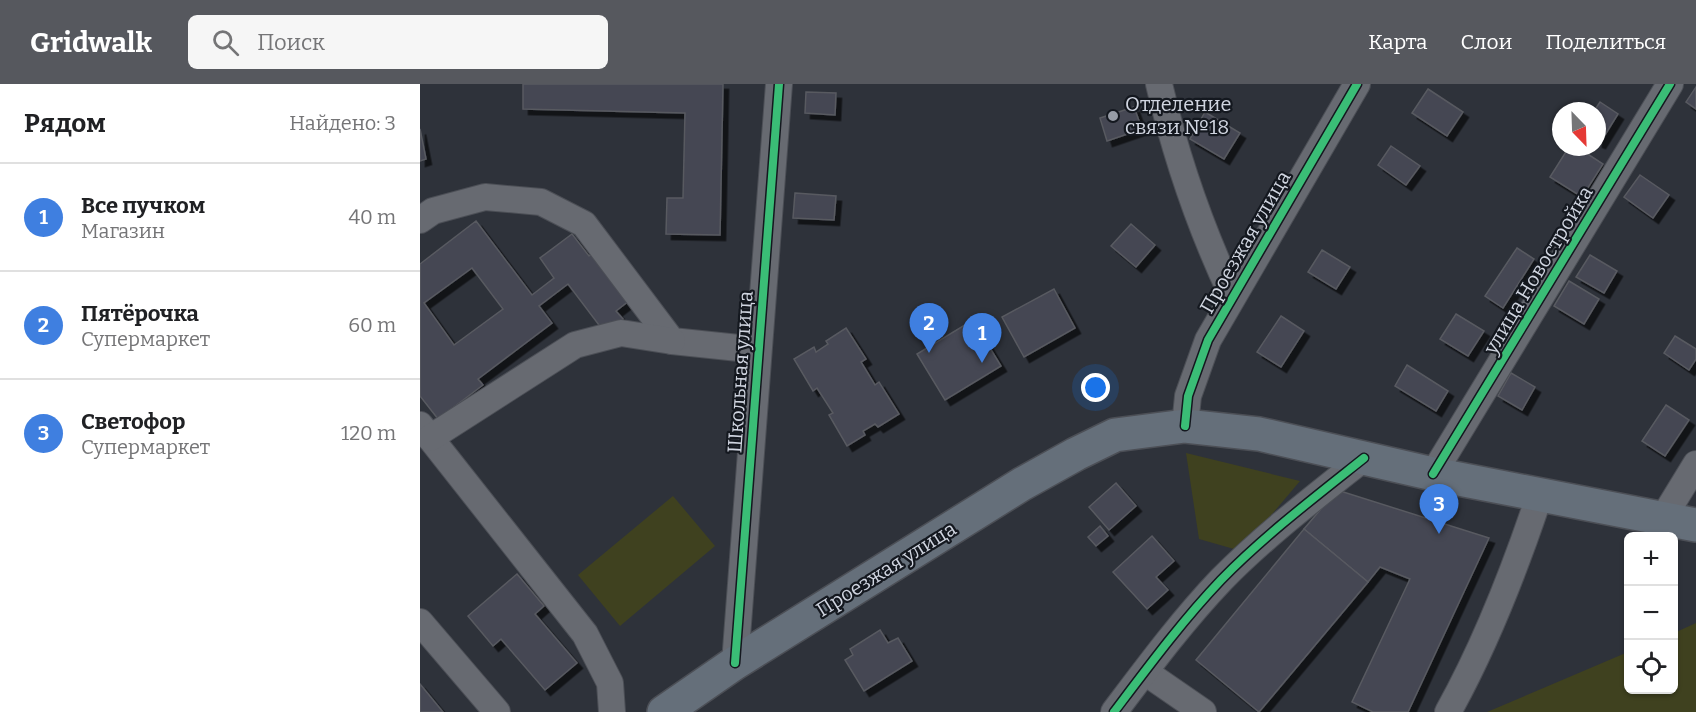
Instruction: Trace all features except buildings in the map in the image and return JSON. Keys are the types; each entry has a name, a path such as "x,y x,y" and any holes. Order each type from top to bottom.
{"main road":[{"name":"Проезжая улица","path":"664,712 735,663 1076,454 1115,435 1185,426 1259,434 1434,474 1696,525"}],"street":[{"name":"Школьная улица","path":"735,663 779,84"},
{"path":"1159,84 1184,179 1210,249 1232,295"},
{"name":"Проезжая улица","path":"1185,426 1188,396 1208,340 1232,295 1357,84"},
{"name":"улица Новостройка","path":"1434,474 1670,84"},
{"path":"420,220 433,211 485,197 541,202 585,224 672,341"},
{"path":"612,712 610,683 585,634 425,431 575,345 621,333 758,350"},
{"path":"1114,712 1222,579 1304,506 1364,458"},
{"path":"1663,518 1696,464"},
{"path":"1448,712 1466,680 1520,554 1540,494"},
{"path":"420,622 497,712"},
{"path":"1145,672 1203,712"}],"green space":[{"path":"1186,453 1300,481 1241,551 1199,539"},
{"path":"673,496 715,546 620,626 578,575"},
{"path":"1696,623 1696,712 1487,712 1624,654 1624,694 1678,694 1678,631"}],"cycle path":[{"path":"735,663 779,84"},
{"path":"1185,426 1188,396 1208,340 1357,84"},
{"path":"1433,474 1670,84"},
{"path":"1114,712 1179,628 1221,580 1272,532 1364,458"}],"place":[{"name":"Отделение связи №18","path":"1113,116"},
{"name":"Пятёрочка","path":"929,353"},
{"name":"Все пучком","path":"982,363"},
{"name":"Светофор","path":"1439,534"}]}
